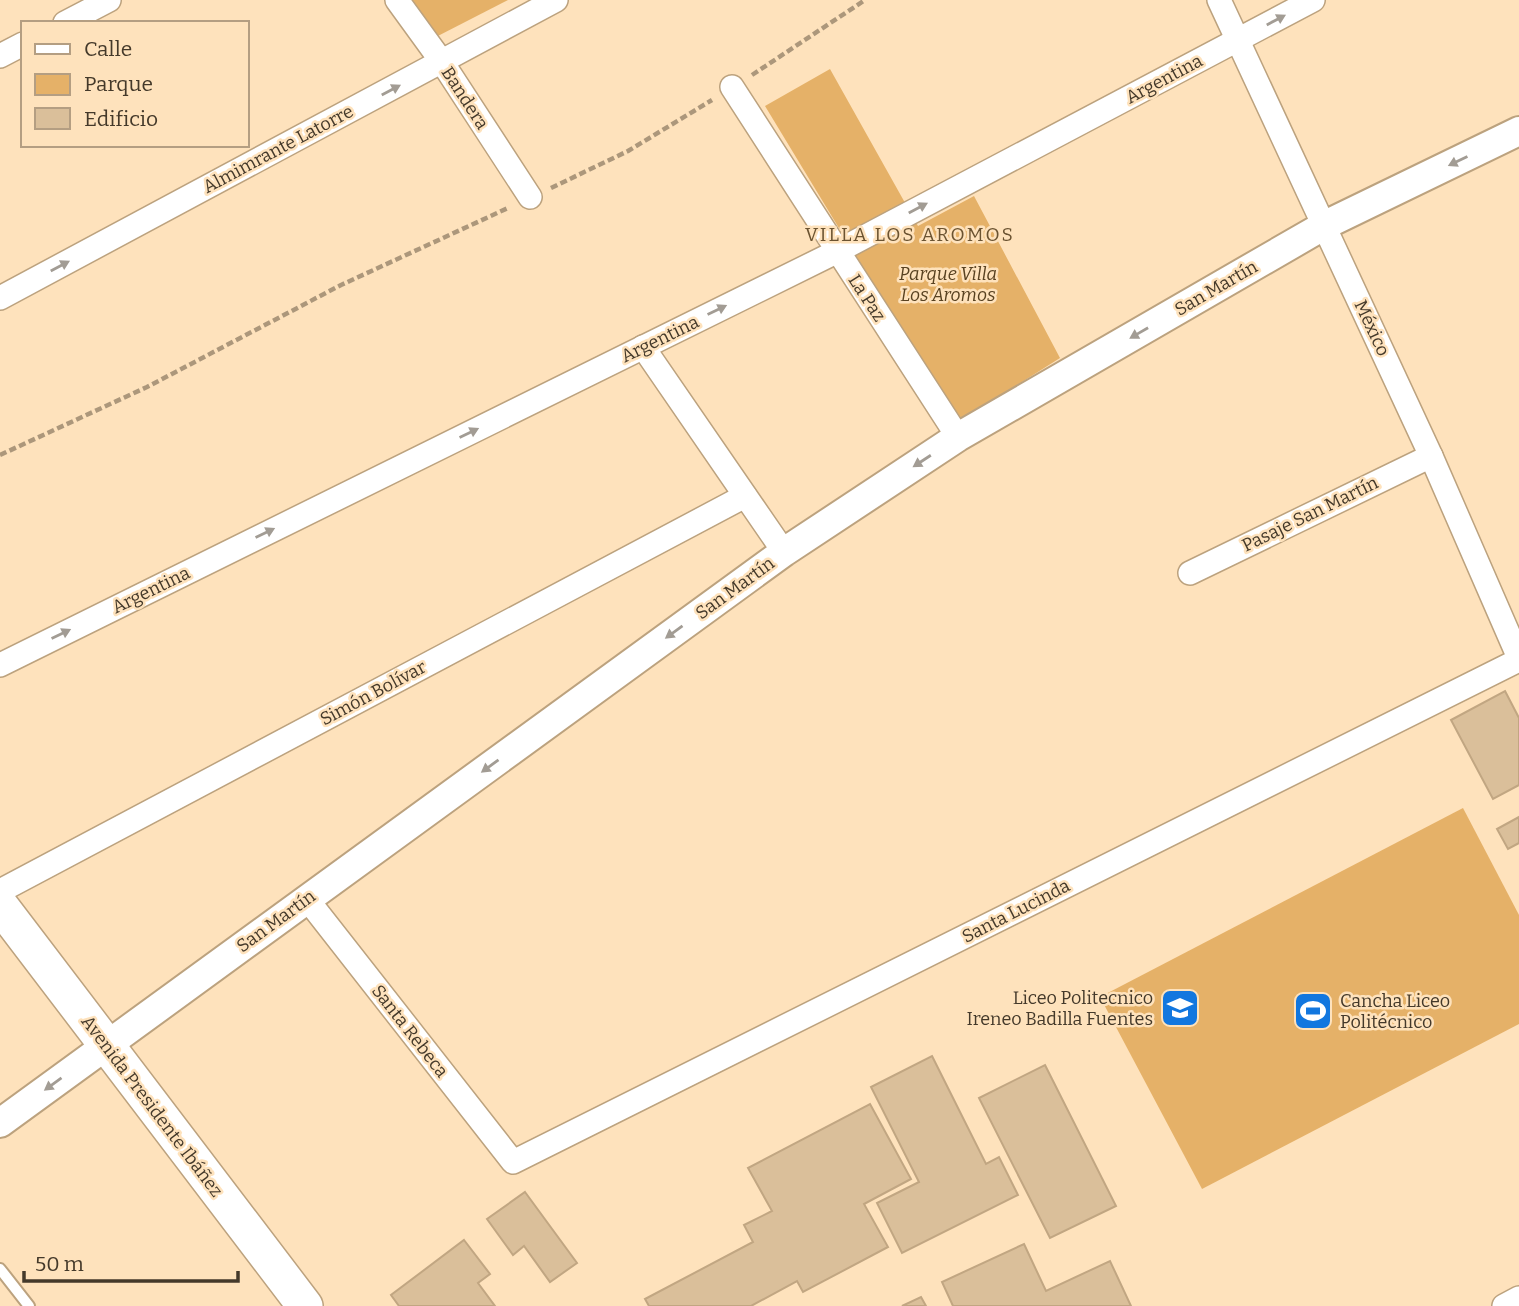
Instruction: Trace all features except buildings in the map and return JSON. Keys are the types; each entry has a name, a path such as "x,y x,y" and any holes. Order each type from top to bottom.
{"main road":[{"name":"Avenida Presidente Ibáñez","path":"0,905 305,1306"}],"street":[{"name":"Bandera","path":"397,0 442,62 530,197"},
{"name":"Almimrante Latorre","path":"0,298 556,0"},
{"name":"México","path":"1219,0 1431,456 1519,659"},
{"name":"Argentina","path":"0,665 836,252 1313,0"},
{"path":"69,21 104,1"},
{"path":"0,56 21,45"},
{"name":"La Paz","path":"732,87 958,438"},
{"name":"San Martín","path":"0,1123 784,552 958,438 1325,225 1519,131"},
{"path":"643,347 784,552"},
{"name":"Pasaje San Martín","path":"1190,573 1431,456"},
{"name":"Simón Bolívar","path":"0,891 745,496"},
{"name":"Santa Lucinda","path":"513,1162 1519,659"},
{"name":"Santa Rebeca","path":"307,899 513,1162"},
{"path":"1504,1306 1519,1298"}],"lane":[{"path":"0,1269 29,1306"}],"path":[{"path":"0,455 147,387 341,285 628,151 865,0"}],"green space":[{"path":"404,0 508,0 432,39"},
{"name":"Parque Villa Los Aromos","path":"830,69 918,226 974,196 1060,358 957,423 765,106"},
{"name":"Cancha Liceo Politécnico","path":"1463,808 1519,915 1519,1024 1202,1189 1100,997"}],"place":[{"name":"Liceo Politecnico Ireneo Badilla Fuentes","path":"1180,1008"},
{"name":"Cancha Liceo Politécnico","path":"1313,1011"}],"district":[{"name":"VILLA LOS AROMOS","path":"910,234"}]}
